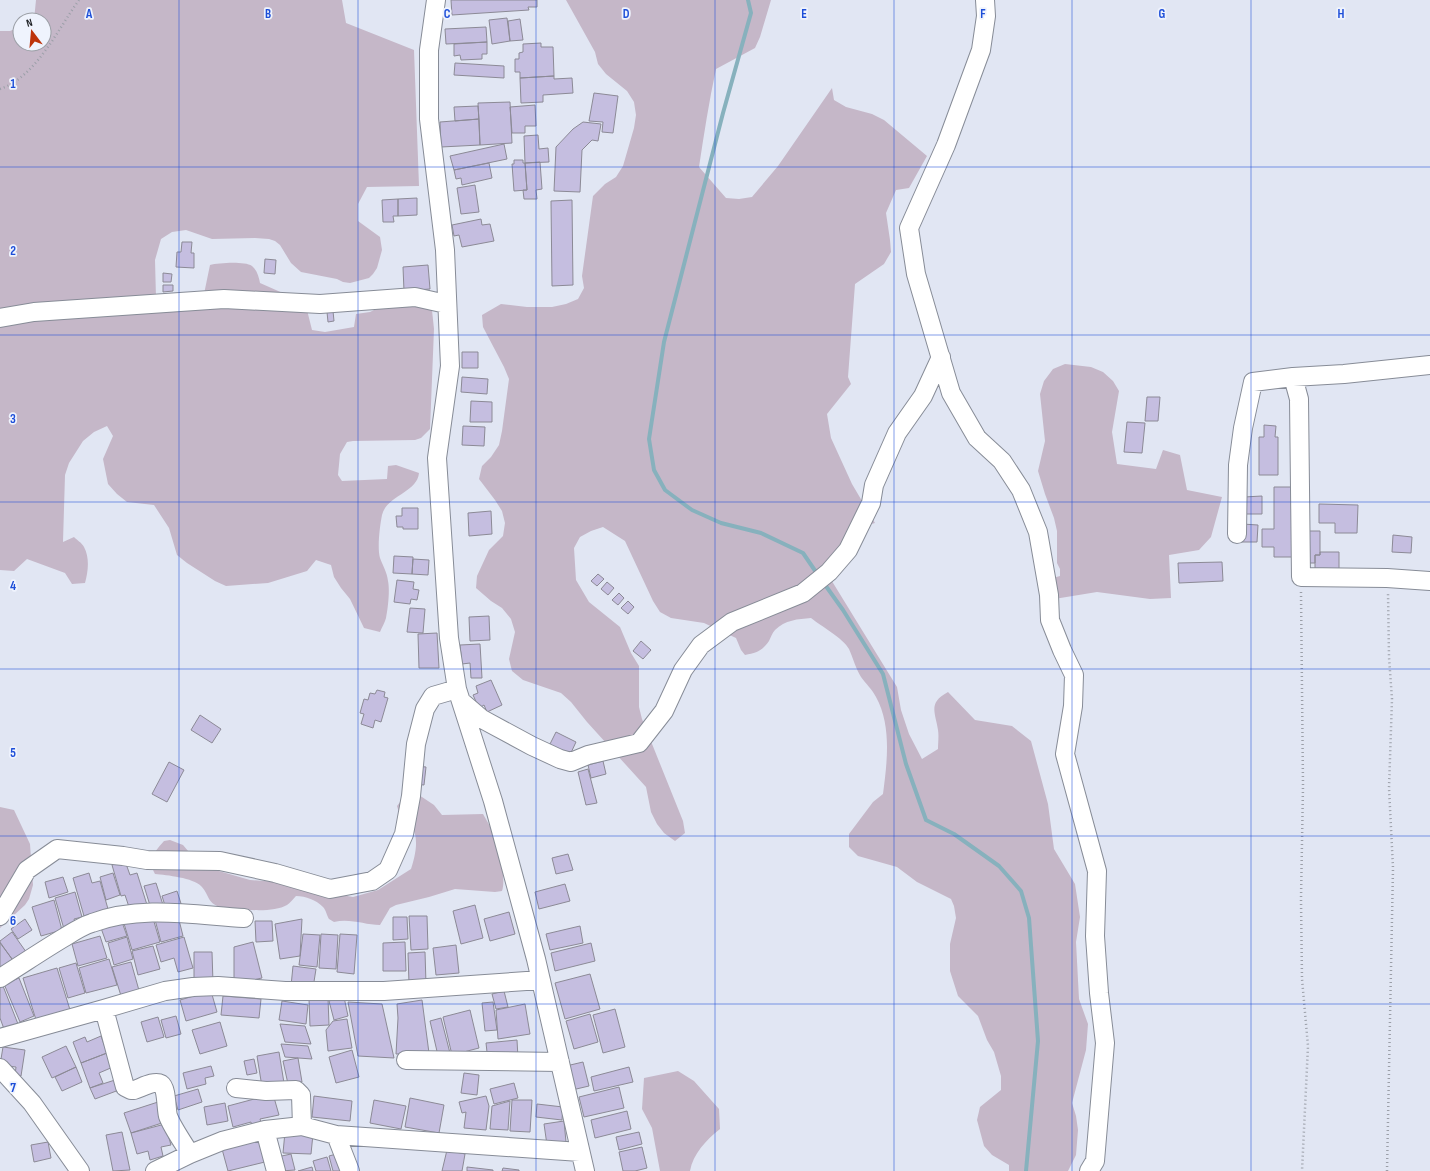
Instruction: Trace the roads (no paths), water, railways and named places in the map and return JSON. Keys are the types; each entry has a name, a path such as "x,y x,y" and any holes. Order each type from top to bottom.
{"street":[{"path":"436,0 429,50 429,119 445,250 446,304 450,366 437,458 449,638 458,695 492,801 541,980 585,1171"},
{"path":"985,0 986,16 981,50 946,145 909,228 916,274 951,393 977,438 1002,461 1021,490 1038,532 1049,596 1050,620 1074,675 1074,706 1065,754 1097,871 1095,936 1099,993 1105,1043 1095,1161 1089,1171"},
{"path":"0,318 34,312 224,299 320,304 415,297 446,304"},
{"path":"0,916 27,870 57,850 123,856 147,860 220,861 275,873 330,889 372,881 388,870 404,834 411,796 416,744 425,709 433,696 458,695 482,719 532,746 560,759 571,762 588,755 639,743 664,712 683,670 701,644 732,622 803,593 829,572 848,550 871,503 874,485 897,433 923,396 941,357"},
{"path":"1237,534 1238,465 1243,428 1253,382 1430,365"},
{"path":"1293,377 1299,399 1301,577 1387,578 1430,581"},
{"path":"0,978 77,930 91,923 111,917 156,912 244,918"},
{"path":"0,1038 104,1010 165,991 193,987 218,986 285,991 384,991 541,980"},
{"path":"104,1010 125,1087 127,1089 134,1090 155,1083 161,1084 166,1100 168,1117 190,1154"},
{"path":"406,1060 560,1062"},
{"path":"0,1068 32,1103 80,1171"},
{"path":"236,1088 266,1091 296,1090 301,1095 302,1126"},
{"path":"155,1171 190,1154 222,1141 265,1130 302,1126 336,1135 580,1152"},
{"path":"265,1130 276,1171"},
{"path":"336,1135 350,1171"}],"waterway":[{"path":"748,0 751,13 723,113 664,342 649,439 654,470 665,490 692,510 721,523 761,533 803,553 818,575"},
{"path":"823,582 843,610 883,674 906,764 926,820 954,834 999,866 1021,891 1029,918 1038,1041 1026,1171"}]}
